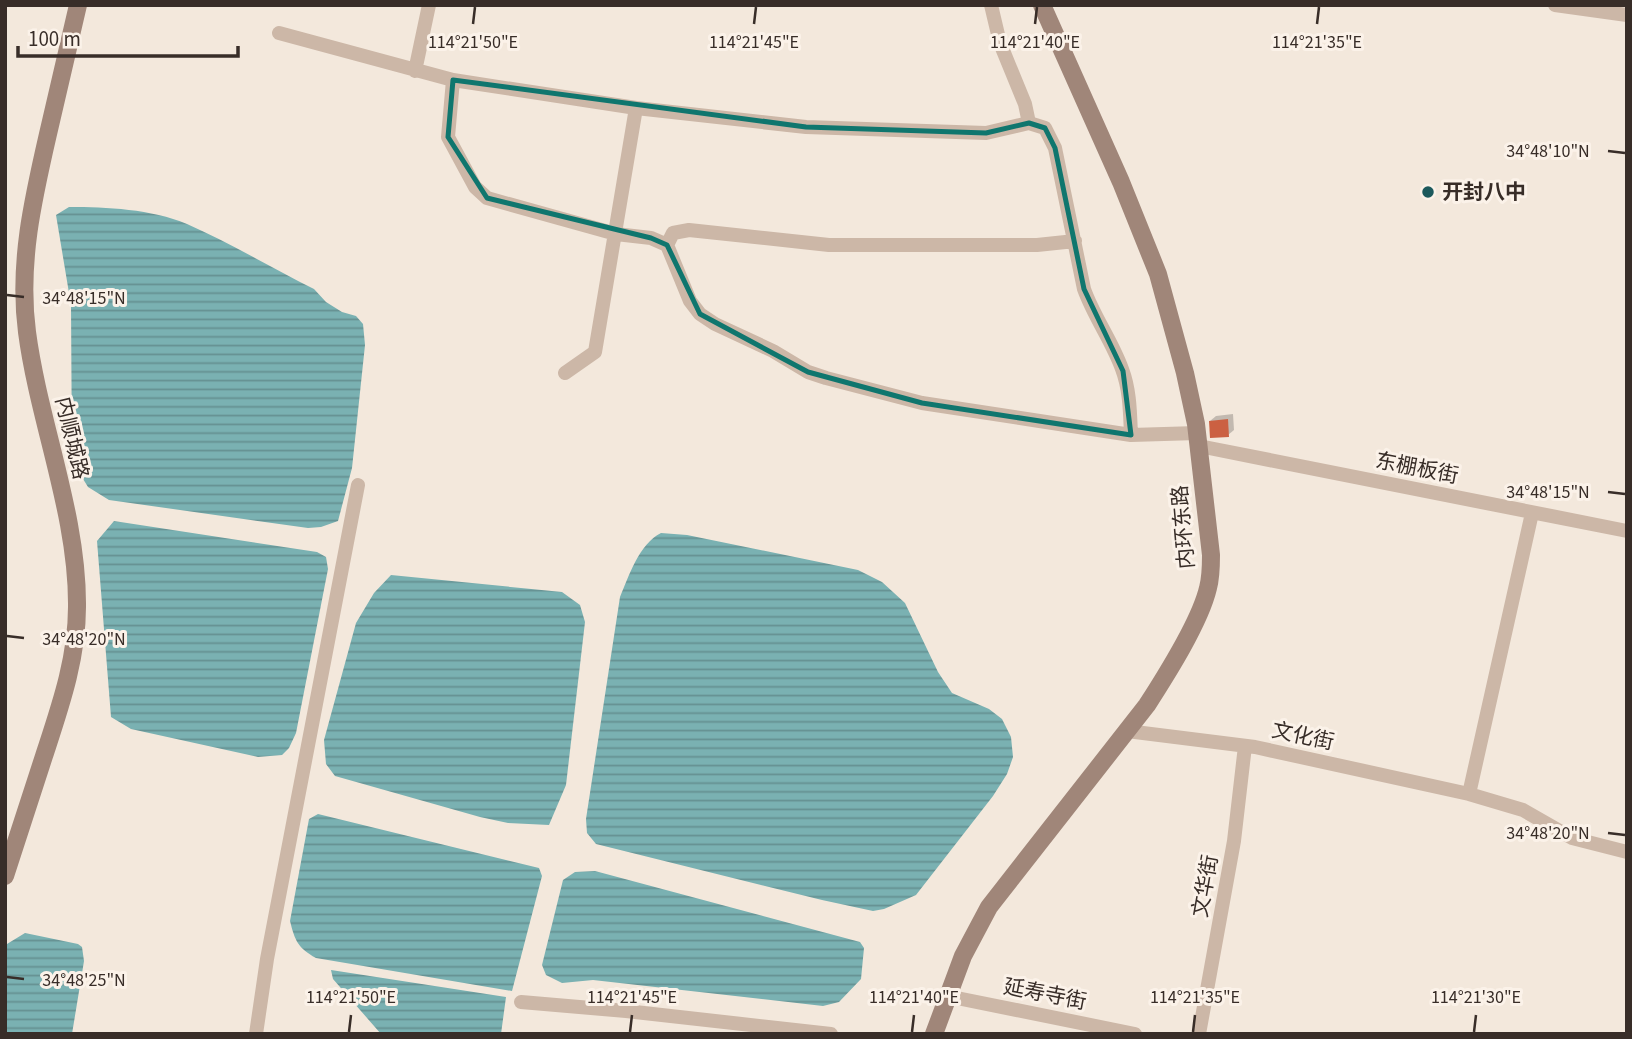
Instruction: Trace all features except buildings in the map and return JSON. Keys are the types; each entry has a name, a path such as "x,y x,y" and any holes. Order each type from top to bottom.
{"street":[{"name":"内顺城路","path":"5,876 64,694 73,656 77,607 75,555 26,331 24,293 25,254 32,201 78,5"},
{"path":"415,71 429,5"},
{"path":"990,5 1000,43 1030,123"},
{"name":"内环东路","path":"934,1034 963,956 989,907 1127,731 1168,672 1208,588 1211,555 1198,440 1185,373 1158,274 1042,5"},
{"path":"1555,5 1627,15"},
{"path":"279,33 453,80 636,108 806,127 886,131 986,133 1030,123 1045,128 1055,148 1084,289 1090,307 1123,371 1128,388 1131,435"},
{"path":"453,80 448,137 475,187 487,198 500,203 616,234 651,238 667,245 673,233 690,230 829,245 1037,245 1074,241"},
{"path":"565,373 595,352 636,108"},
{"name":"东棚板街","path":"667,245 690,301 700,314 715,324 774,351 808,372 922,403 1131,435 1198,440 1532,513 1627,531"},
{"path":"256,1034 277,906 358,485"},
{"path":"1469,794 1532,513"},
{"name":"文化街","path":"1127,731 1245,746 1469,794 1523,810 1573,838 1627,852"},
{"name":"文华街","path":"1199,1034 1234,841 1245,746"},
{"name":"延寿寺街","path":"947,996 1135,1034"},
{"path":"521,1002 831,1034"}],"highlighted area":[{"path":"453,80 806,127 986,133 1029,123 1045,128 1055,148 1084,289 1123,371 1131,435 922,403 808,372 700,314 667,245 651,238 487,198 448,137"}],"water":[{"path":"69,207 144,212 187,224 314,289 326,302 342,312 356,316 363,324 365,345 352,468 338,521 308,528 109,500 88,487 72,461 71,305 56,215"},
{"path":"114,521 317,552 326,557 328,569 296,733 289,748 282,755 258,757 131,729 111,717 97,541"},
{"path":"661,533 687,535 858,570 882,582 905,603 938,672 952,693 989,709 1002,719 1011,737 1013,757 1007,774 916,895 873,911 596,844 587,833 586,819 620,597 641,553 653,538"},
{"path":"391,575 562,592 580,605 585,622 566,785 549,825 508,823 480,817 335,776 326,764 324,740 356,623 374,593"},
{"path":"318,814 539,868 542,876 512,991 316,958 305,951 296,939 290,921 309,819"},
{"path":"595,871 860,942 864,948 861,979 839,1002 823,1006 593,980 562,983 546,975 542,965 563,880 575,872"},
{"path":"25,933 82,947 84,961 72,1034 5,1034 5,948"},
{"path":"331,970 506,997 501,1034 381,1034 333,979"}],"place":[{"name":"开封八中","path":"1428,192"}]}
